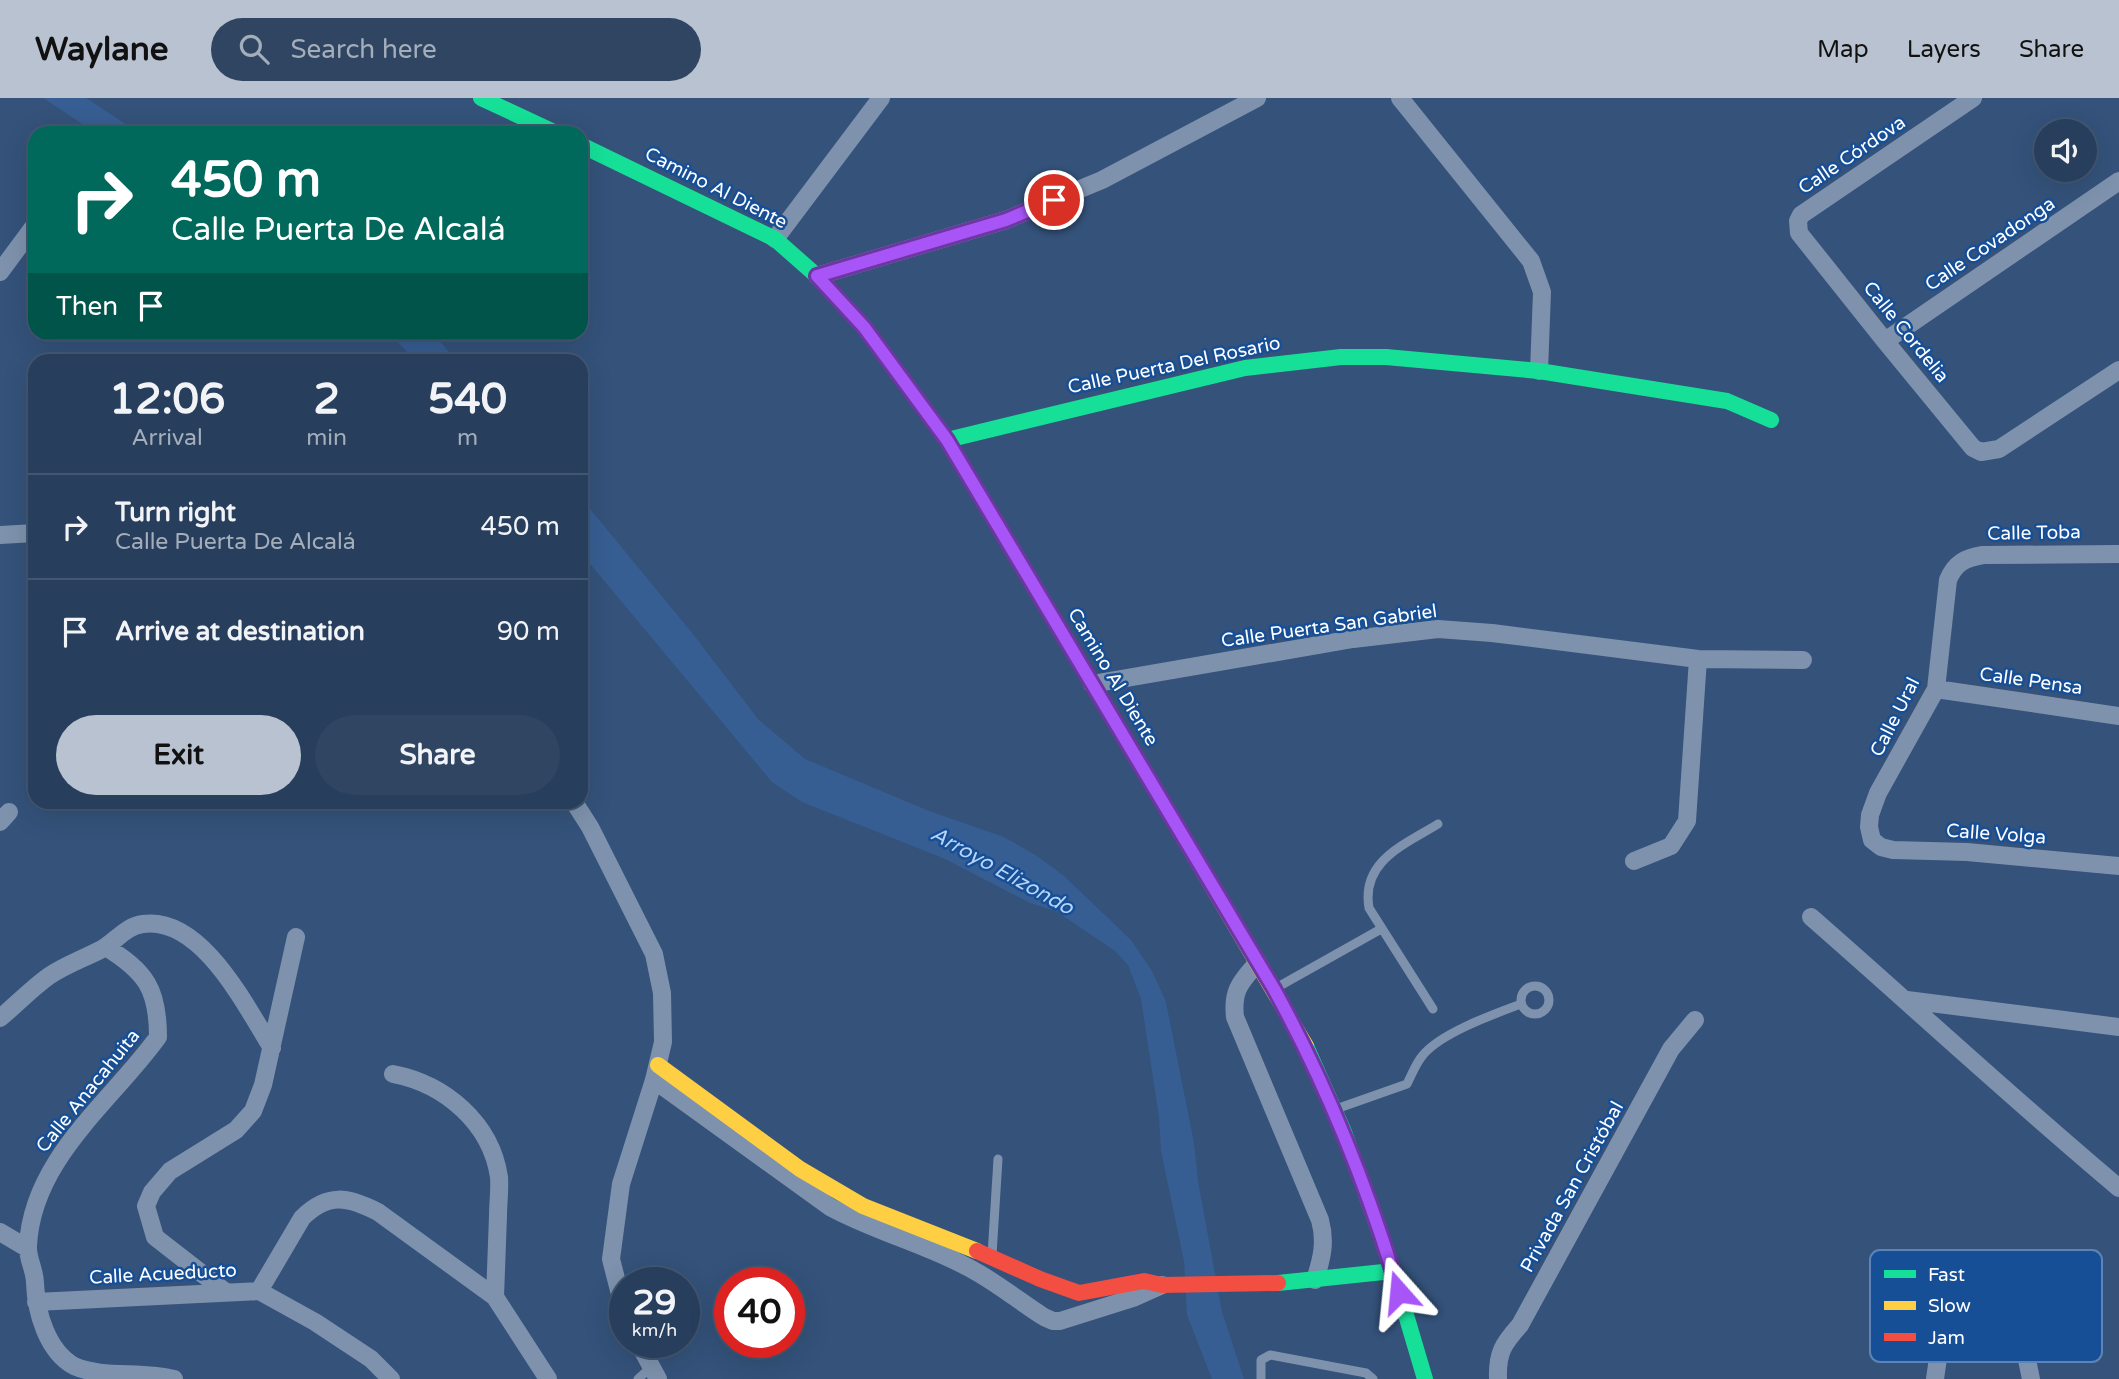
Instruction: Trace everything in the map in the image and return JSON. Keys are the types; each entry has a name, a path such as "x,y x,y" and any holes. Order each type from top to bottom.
{"street":[{"path":"481,98 541,126"},
{"path":"775,239 881,98"},
{"path":"817,276 1006,220 1102,180 1257,98"},
{"path":"1400,98 1531,261 1542,292 1539,371"},
{"name":"Calle Córdova","path":"1797,228 1797,220 1801,215 1973,98"},
{"name":"Camino Al Diente","path":"588,148 775,239 817,276 864,327 947,440 1274,989 1308,1051 1335,1110 1393,1271 1425,1379"},
{"name":"Calle Covadonga","path":"1885,341 2119,181"},
{"name":"Calle Cordelia","path":"1797,228 1973,448 1990,452 1999,449 2119,370"},
{"path":"0,272 28,234"},
{"name":"Calle Puerta Del Rosario","path":"947,440 1245,368 1298,360 1386,357 1539,371 1727,401 1771,420"},
{"path":"0,535 28,533"},
{"name":"Calle Toba","path":"1953,567 1967,558 1983,555 2119,554"},
{"name":"Calle Ural","path":"1872,840 1870,815 1878,793 1936,689 1948,580 1953,567"},
{"name":"Calle Puerta San Gabriel","path":"1092,684 1353,639 1438,629 1492,633 1698,659 1803,660"},
{"path":"1634,860 1671,846 1687,821 1698,659"},
{"name":"Calle Pensa","path":"1936,689 2119,716"},
{"path":"578,809 654,954 662,993 663,1042 621,1184 611,1259 613,1267"},
{"name":"Calle Volga","path":"1872,840 1881,848 1893,850 1967,852 2119,866"},
{"path":"1811,918 2119,1188"},
{"path":"0,1018 49,976 106,947 128,929 141,924 156,923 176,929 215,960 272,1048"},
{"path":"228,1293 155,1237 146,1206 152,1192 170,1171 236,1130 253,1111 263,1085 296,937"},
{"name":"Calle Anacahuita","path":"106,947 130,962 154,995 158,1014 158,1037 53,1166 35,1209 27,1248 35,1278 36,1302 50,1341 62,1359 77,1368 114,1374 158,1374 174,1379"},
{"path":"1258,962 1237,987 1233,1001 1235,1017 1320,1220 1324,1236 1323,1256 1315,1280"},
{"path":"1907,1000 2119,1027"},
{"name":"Privada San Cristóbal","path":"1498,1379 1497,1361 1505,1342 1520,1325 1671,1049 1695,1020"},
{"path":"656,1072 796,1175 830,1207 862,1224 929,1250 980,1274 1054,1321 1168,1285"},
{"path":"393,1074 415,1078 449,1097 481,1129 492,1151 499,1178 495,1297"},
{"path":"796,1175 863,1206 1079,1293 1144,1281 1168,1285 1247,1284 1393,1271"},
{"path":"259,1291 302,1218 319,1204 343,1199 356,1201 378,1212 495,1297 548,1379"},
{"path":"0,1232 27,1248"},
{"path":"1022,1302 1040,1279"},
{"name":"Calle Acueducto","path":"36,1302 259,1291 315,1322 370,1359 391,1379"},
{"path":"1079,1293 1080,1314"},
{"path":"643,1358 649,1375"}],"lane":[{"path":"1433,1009 1381,929 1369,908 1366,894 1370,877 1381,862 1438,824"},
{"path":"1274,989 1381,929"},
{"path":"1335,1110 1407,1084 1422,1056 1431,1046 1485,1017 1521,1004"},
{"path":"980,1274 992,1257 998,1160"},
{"path":"1261,1379 1261,1360 1270,1355 1366,1373 1373,1379"}],"water":[{"path":"43,98 86,98 128,126 85,126"},
{"path":"396,340 439,340 451,354 409,354"},
{"name":"Arroyo Elizondo","path":"588,506 693,634 758,719 805,759 929,811 1004,837 1063,875 1131,940 1152,971 1166,1002 1194,1143 1198,1181 1222,1312 1244,1379 1212,1379 1187,1315 1184,1261 1161,1151 1159,1117 1141,999 1128,965 1115,951 1056,911 1030,903 945,859 802,802 772,782 588,561"}],"traffic: fast":[{"path":"481,98 541,126"},
{"path":"588,148 775,239 817,276 864,327 947,440 1143,769"},
{"path":"947,440 1245,368 1341,357 1386,357 1539,371 1727,401 1771,420"},
{"path":"1306,1046 1344,1132 1393,1271 1425,1379"},
{"path":"1278,1283 1393,1271"}],"traffic: slow":[{"path":"1143,769 1306,1046"},
{"path":"658,1065 800,1169 863,1206 977,1251"}],"traffic: jam":[{"path":"977,1251 1079,1293 1144,1281 1162,1285 1278,1283"}],"route":[{"path":"1054,200 1006,220 817,276 864,327 947,440 1274,989 1308,1051 1345,1132 1399,1292"}]}
